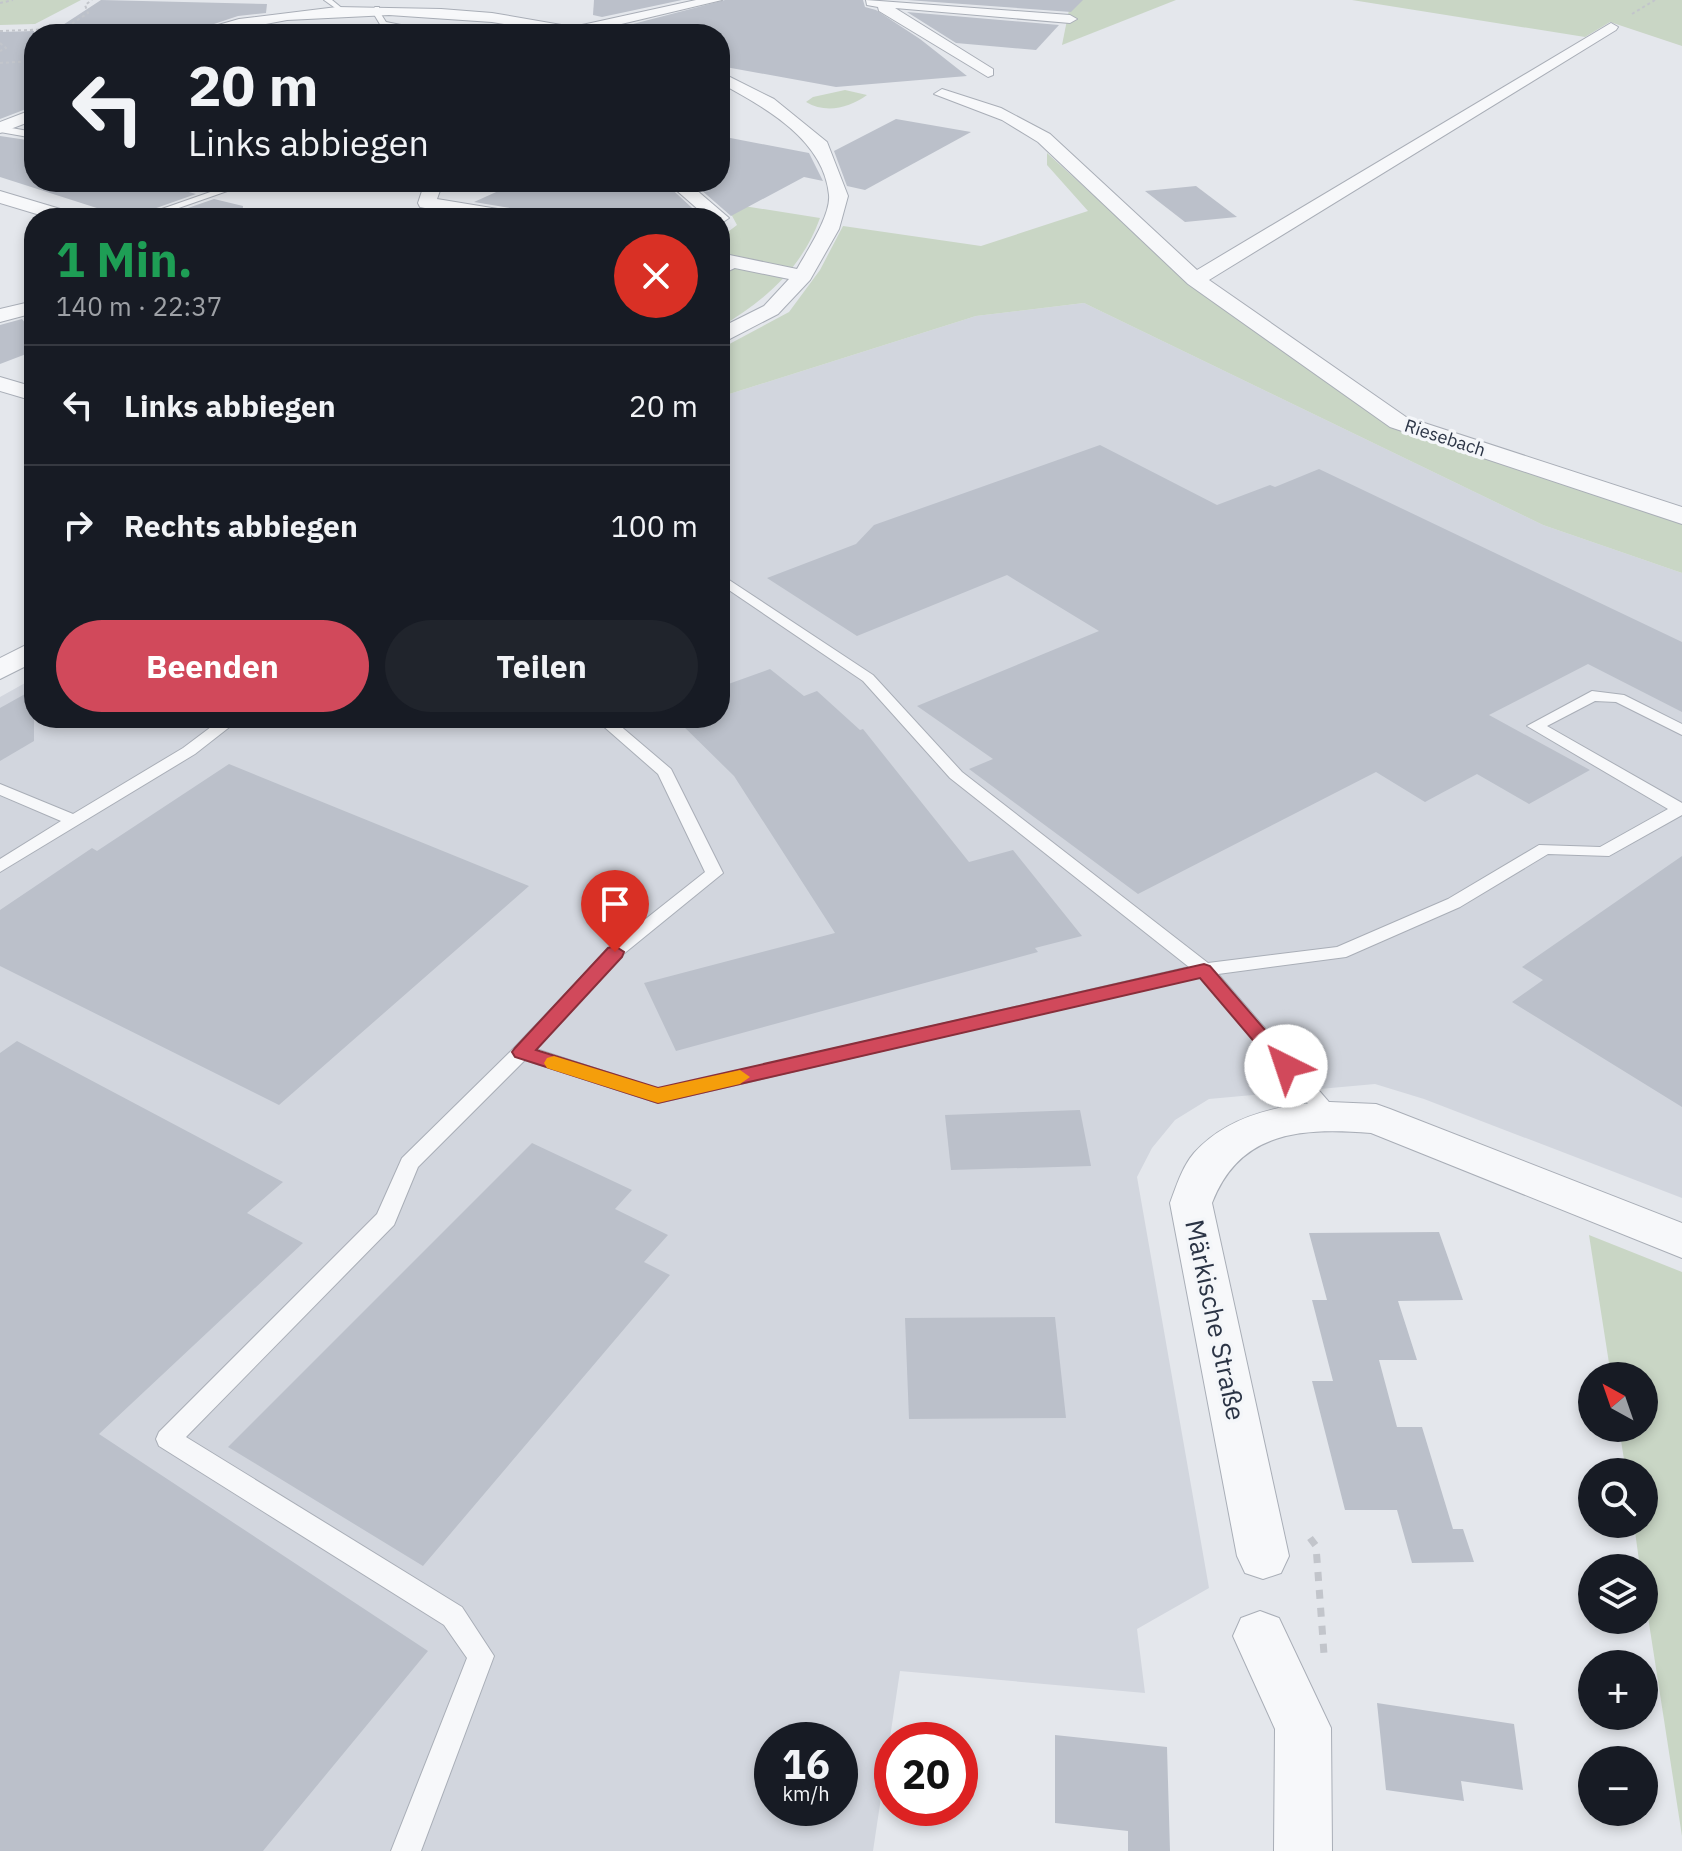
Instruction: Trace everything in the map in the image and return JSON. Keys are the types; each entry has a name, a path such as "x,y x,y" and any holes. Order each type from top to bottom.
{"street":[{"path":"614,24 715,0"},
{"path":"870,1 1070,19"},
{"path":"870,1 920,27 988,72"},
{"path":"232,24 262,16 377,8 473,15 530,24"},
{"path":"1195,280 1611,27"},
{"path":"730,82 768,102 821,146 839,196 829,229 803,276 771,310 730,332"},
{"name":"Riesebach","path":"942,94 998,110 1032,129 1195,280 1398,422 1682,516"},
{"path":"0,129 24,118"},
{"path":"431,192 427,203 453,208"},
{"path":"688,192 708,208"},
{"path":"0,197 37,208"},
{"path":"730,266 803,276"},
{"path":"0,316 24,310"},
{"path":"0,384 24,391"},
{"path":"0,635 24,646"},
{"path":"0,670 24,656"},
{"name":"Märkische Straße","path":"1263,1556 1191,1203 1208,1165 1256,1127 1328,1114 1376,1119 1682,1241"},
{"path":"1260,1636 1303,1728 1303,1851"}],"lane":[{"path":"327,0 340,9"},
{"path":"377,8 375,11 384,24"},
{"path":"0,129 24,133"},
{"path":"171,208 218,192"},
{"path":"730,585 868,678 956,775 1204,970 1328,1114"},
{"path":"1681,808 1535,726 1592,696 1619,698 1682,730"},
{"path":"0,867 189,751 220,728"},
{"path":"406,1851 481,1656 453,1616 168,1439 386,1219 409,1163 522,1052 615,952 714,873 665,772 614,728"},
{"path":"0,789 74,820"},
{"path":"522,1052 658,1096 1204,970 1340,953 1454,903 1545,849 1603,852 1681,808"}],"path":[{"path":"0,3 13,0"},
{"path":"72,24 88,13 85,5 92,0"},
{"path":"0,31 24,30"},
{"path":"0,43 6,48 0,51"},
{"path":"0,63 24,62"}],"shaded area":[{"path":"1084,303 1543,525 1682,573 1682,1198 1424,1099 1375,1084 1209,1099 1175,1120 1152,1148 1137,1177 1209,1588 1137,1629 1145,1693 900,1671 892,1722 874,1722 874,1826 877,1826 873,1851 0,1851 0,697 24,684 24,728 730,728 730,394 976,316"}],"green space":[{"path":"0,0 81,0 35,24 0,25"},
{"path":"1071,0 1176,0 1062,45"},
{"path":"1352,0 1682,0 1682,46 1610,22 1585,37"},
{"path":"845,90 867,95 837,108 821,108 806,102 813,97"},
{"path":"1047,153 1179,273 1393,424 1682,524 1682,573 1543,525 1084,303 976,316 730,394 730,344 789,312 820,270 843,226 981,246 1088,211 1047,165"},
{"path":"725,203 820,218 803,252 780,282 730,320 730,271 751,259 730,255 730,230 737,225"},
{"path":"1589,1235 1682,1272 1682,1836 1658,1681 1658,1650 1653,1650 1651,1634 1658,1634 1658,1554 1638,1554 1636,1538 1658,1538 1658,1458 1624,1458 1621,1442 1658,1442 1658,1362 1609,1362"}],"building":[{"path":"101,0 267,4 266,13 238,16 214,24 64,24"},
{"path":"594,0 682,0 602,17 593,15"},
{"path":"725,0 863,0 865,7 876,10 920,39 967,76 836,87 730,68 730,24 633,24"},
{"path":"907,0 1083,0 1071,12"},
{"path":"907,12 1059,25 1036,50 956,43"},
{"path":"24,31 24,110 0,119 0,32"},
{"path":"896,119 971,132 865,190 847,186 834,151"},
{"path":"0,136 24,140 24,185 0,177"},
{"path":"730,138 809,153 823,181 804,177 731,216 730,208 722,208 703,192 730,192"},
{"path":"1196,186 1237,217 1185,222 1145,191"},
{"path":"47,192 196,194 156,208 97,208"},
{"path":"496,192 675,192 692,208 510,208 474,202"},
{"path":"214,199 243,206 243,208 188,208"},
{"path":"22,319 24,322 24,355 0,364 0,325"},
{"path":"1100,445 1217,505 1319,469 1682,642 1682,712 1588,664 1489,715 1590,770 1529,804 1477,774 1425,802 1376,772 1138,894 969,769 993,759 917,706 1099,631 1007,575 857,636 767,578 856,544 874,525"},
{"path":"770,669 804,696 817,691 860,730 863,729 969,862 1013,850 1082,936 1035,948 1038,952 676,1051 644,983 835,933 734,776 685,728 730,728 730,683"},
{"path":"24,695 24,728 34,728 34,741 0,761 0,708"},
{"path":"229,764 529,886 279,1105 0,966 0,910 92,848 97,851"},
{"path":"1682,856 1682,1107 1512,1002 1543,980 1522,967"},
{"path":"17,1041 283,1182 247,1213 303,1243 99,1434 428,1651 263,1851 0,1851 0,1053"},
{"path":"1080,1110 1091,1166 951,1170 945,1115"},
{"path":"532,1143 632,1190 615,1209 668,1235 644,1262 670,1275 423,1566 228,1447"},
{"path":"1439,1232 1463,1300 1398,1301 1417,1360 1379,1360 1397,1427 1422,1427 1453,1529 1463,1529 1474,1562 1412,1563 1397,1510 1345,1510 1312,1381 1333,1381 1312,1300 1327,1300 1309,1233"},
{"path":"1055,1317 1066,1418 909,1419 905,1318"},
{"path":"1377,1703 1514,1724 1523,1790 1461,1781 1464,1801 1386,1790"},
{"path":"1055,1735 1167,1747 1170,1851 1128,1851 1128,1831 1055,1823"}],"slow traffic":[{"path":"554,1063 658,1096 740,1077"}],"route":[{"path":"615,952 522,1052 658,1096 1204,970 1286,1066"}]}
